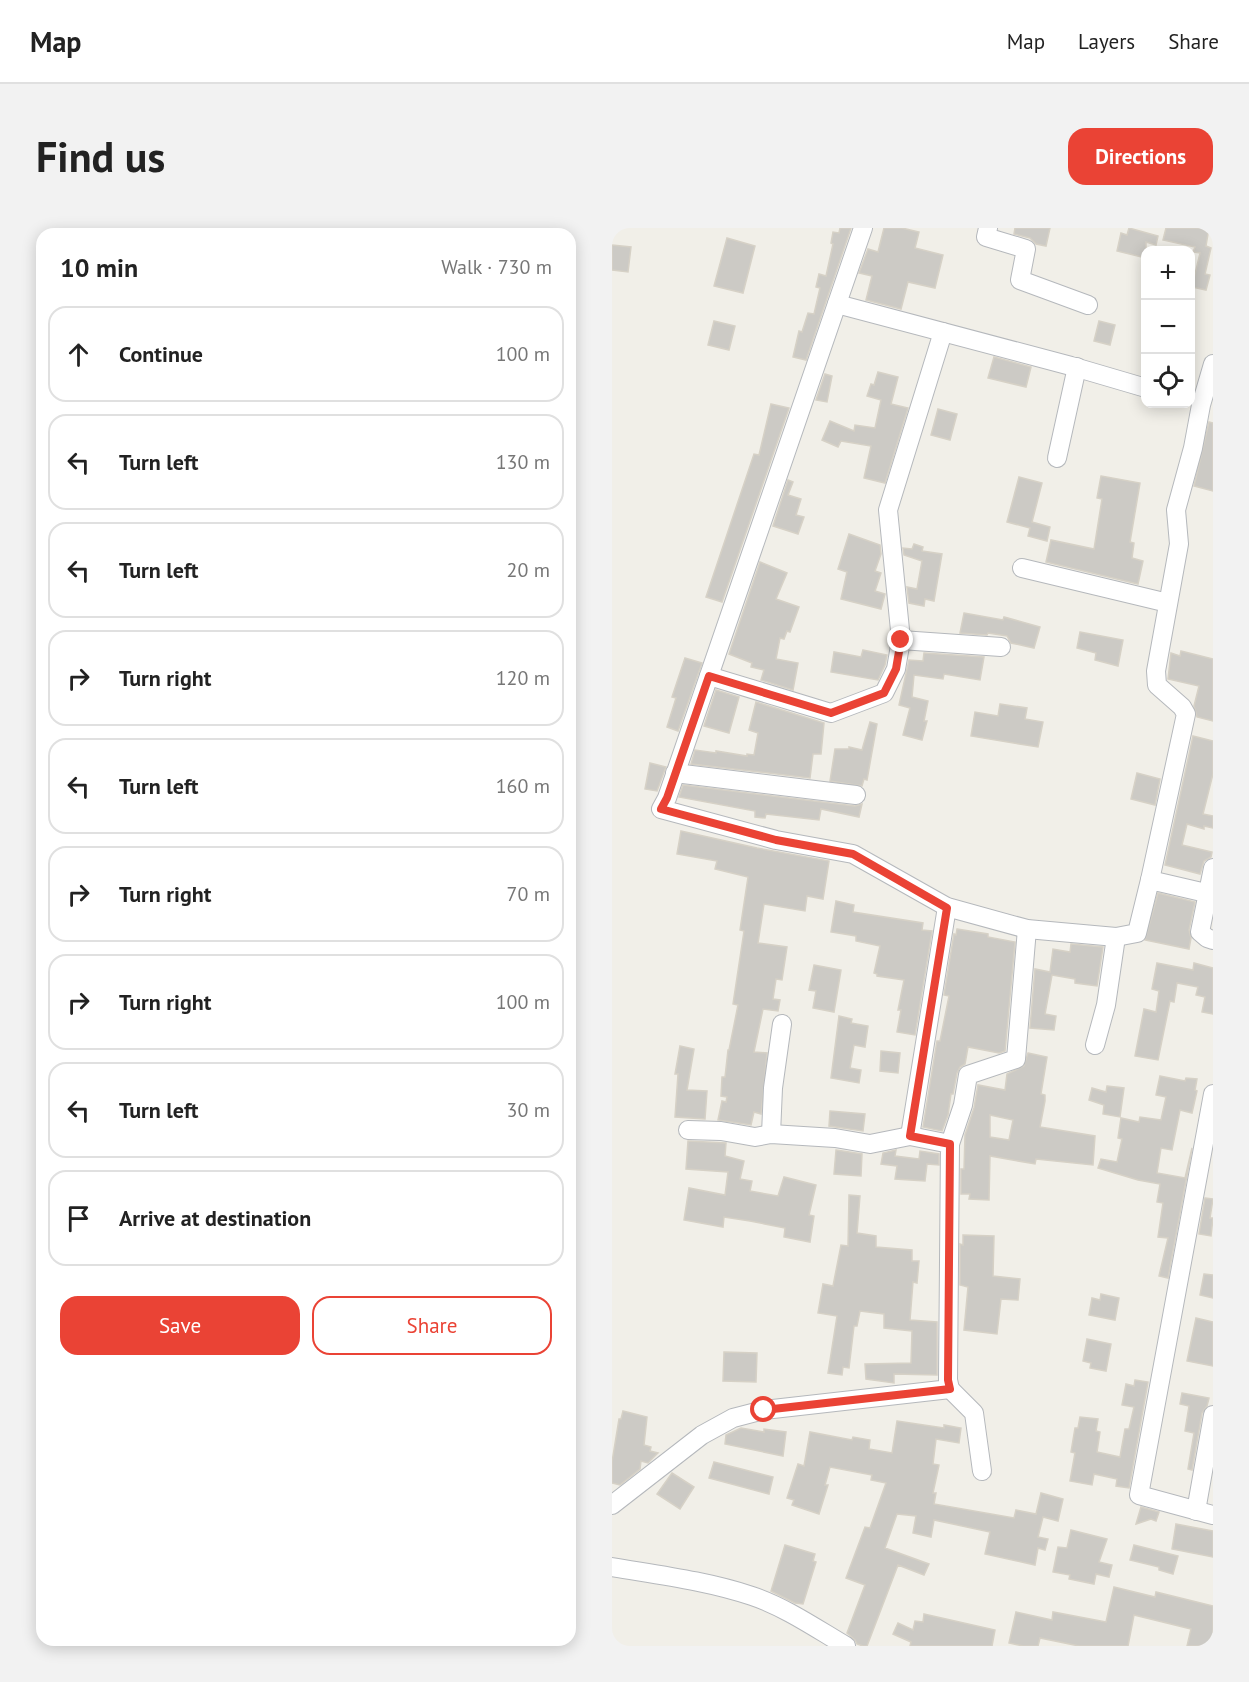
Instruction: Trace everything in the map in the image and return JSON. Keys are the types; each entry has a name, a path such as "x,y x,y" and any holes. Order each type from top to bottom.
{"street":[{"path":"863,228 661,809 776,840 853,854 947,908 1027,929 1116,937 1137,933 1186,714 1182,707 1156,685 1156,671 1179,544 1176,510 1213,363"},
{"path":"988,228 986,237 1026,249 1020,280 1088,305"},
{"path":"837,304 1077,367 1141,386"},
{"path":"709,676 831,713 884,693 896,669 901,640 888,510 943,332"},
{"path":"1057,458 1077,367"},
{"path":"1022,568 1168,603"},
{"path":"901,640 1001,648"},
{"path":"675,773 856,795"},
{"path":"1213,868 1210,893 1200,932 1213,940"},
{"path":"1150,880 1210,893"},
{"path":"910,1136 947,908"},
{"path":"982,1471 974,1413 950,1389 948,1380 950,1144 963,1105 968,1075 1016,1059 1027,929"},
{"path":"1095,1045 1106,1005 1116,937"},
{"path":"771,1134 773,1088 782,1024"},
{"path":"1213,1094 1139,1495 1204,1513 1213,1415"},
{"path":"688,1130 721,1131 755,1137 771,1134 835,1138 870,1144 910,1136 950,1144"},
{"path":"612,1504 702,1435 733,1418 764,1410 950,1389"},
{"path":"612,1567 704,1583 754,1597 846,1646"}],"building":[{"path":"840,228 851,228 806,360 793,357 799,331 802,332 808,313 814,314 820,288 816,287 819,274 826,276 833,244 831,243 833,232 839,233"},
{"path":"884,228 902,228 919,232 915,248 943,255 935,288 908,282 901,309 866,300 872,276 859,273 868,249 878,252"},
{"path":"1015,228 1050,228 1046,246 1036,244 1030,238 1014,234"},
{"path":"1129,228 1158,236 1156,245 1146,242 1146,246 1141,246 1141,257 1117,251 1121,233 1127,235"},
{"path":"1166,228 1209,228 1206,246 1211,248 1205,274 1210,275 1206,290 1195,288 1195,274 1200,253 1195,252 1195,246 1163,240"},
{"path":"727,238 755,246 743,293 714,286"},
{"path":"612,245 631,247 628,272 612,270"},
{"path":"714,321 735,326 729,350 708,345"},
{"path":"1099,321 1115,325 1110,345 1094,341"},
{"path":"994,357 1031,367 1026,387 988,378"},
{"path":"878,372 898,377 891,404 908,408 885,483 864,478 871,446 841,441 838,447 822,440 830,421 854,431 855,425 875,428 881,400 867,396"},
{"path":"825,374 832,376 827,402 816,400"},
{"path":"771,404 789,408 722,602 706,597 754,454 759,455"},
{"path":"938,409 957,414 950,440 931,435"},
{"path":"1209,422 1213,423 1213,491 1194,486"},
{"path":"1101,476 1140,483 1130,542 1134,543 1132,558 1143,561 1138,584 1046,562 1051,540 1094,549 1102,499 1097,498"},
{"path":"1019,477 1042,483 1032,522 1050,527 1047,541 1028,536 1030,528 1007,522"},
{"path":"788,480 793,482 788,495 801,499 796,515 804,517 798,534 773,526"},
{"path":"849,534 880,545 881,554 875,571 881,573 875,591 885,594 881,609 841,599 847,572 838,569"},
{"path":"914,544 923,547 922,551 942,554 934,601 925,599 924,606 909,603 907,587 917,589 922,561 904,555 903,548 912,549"},
{"path":"760,562 787,573 776,599 799,607 790,632 787,631 784,639 780,638 776,659 798,663 793,690 761,680 764,670 751,667 752,663 729,654"},
{"path":"964,613 1003,620 1004,617 1040,627 1034,648 1011,643 1007,636 960,633"},
{"path":"1080,632 1123,640 1118,666 1095,660 1096,653 1077,648"},
{"path":"863,650 887,655 878,680 831,672 834,652 861,657"},
{"path":"1181,651 1213,659 1213,721 1197,717 1194,706 1199,686 1168,679 1171,653 1180,656"},
{"path":"924,653 984,657 980,680 944,674 943,679 914,675 912,697 928,701 924,721 927,721 922,740 903,735 910,708 899,705 909,660 923,661"},
{"path":"685,658 702,663 678,731 667,727 676,698 672,697"},
{"path":"716,690 739,697 729,733 704,726"},
{"path":"756,702 824,723 821,754 813,754 810,778 691,764 695,750 754,755 758,733 749,730"},
{"path":"1000,704 1027,708 1025,719 1043,722 1038,747 971,736 975,712 998,716"},
{"path":"870,722 877,724 867,780 864,779 862,786 830,781 835,749 849,749 849,747 862,750"},
{"path":"1193,736 1213,741 1213,774 1203,814 1213,816 1213,828 1204,826 1204,829 1187,824 1182,845 1212,852 1211,857 1204,861 1200,874 1165,865"},
{"path":"650,763 666,767 657,791 645,789"},
{"path":"1137,773 1160,779 1155,805 1131,799"},
{"path":"683,785 855,806 862,804 859,817 821,809 819,820 766,814 765,818 755,817 755,811 679,797"},
{"path":"681,831 829,861 823,899 807,896 805,911 764,904 758,943 787,947 782,980 776,979 773,999 780,1000 778,1011 763,1009 754,1052 767,1053 761,1114 754,1112 751,1125 718,1120 722,1101 726,1102 727,1097 721,1096 722,1077 725,1077 728,1050 738,1005 733,1004 744,931 740,930 748,877 715,869 717,861 677,854"},
{"path":"1158,893 1195,902 1189,930 1191,938 1189,949 1145,940"},
{"path":"836,901 854,905 853,912 923,923 922,930 932,931 915,1035 897,1032 901,1010 898,1010 904,980 877,976 874,973 880,946 856,941 856,936 831,932"},
{"path":"957,929 988,934 988,937 1015,942 1005,1051 999,1053 968,1047 965,1064 957,1073 948,1115 942,1131 923,1127 937,1041 940,1041 949,996 944,995 954,934 956,935"},
{"path":"1071,944 1103,947 1097,986 1075,983 1075,979 1052,975 1045,1014 1056,1016 1054,1030 1030,1028 1035,969 1050,972 1053,949 1070,952"},
{"path":"1157,963 1193,970 1194,963 1213,968 1213,1014 1202,1012 1205,997 1196,995 1198,987 1177,983 1174,1002 1170,1001 1158,1060 1135,1056 1144,1009 1156,1012 1159,991 1152,989"},
{"path":"814,965 841,970 834,1012 813,1008 816,991 809,990"},
{"path":"839,1016 852,1019 851,1023 868,1026 865,1047 854,1045 850,1068 861,1070 859,1083 831,1078"},
{"path":"680,1046 694,1049 687,1090 707,1091 705,1119 675,1117 678,1074 675,1074"},
{"path":"881,1051 900,1053 898,1073 880,1071"},
{"path":"1028,1053 1047,1057 1041,1094 1045,1095 1045,1101 1040,1127 1095,1136 1093,1165 1036,1159 1035,1164 990,1156 989,1200 969,1199 970,1194 961,1194 961,1169 964,1169 965,1135 974,1108 978,1085 1005,1090 1007,1074 1024,1066","holes":["990,1115 1013,1120 1009,1140 990,1137"]},
{"path":"1160,1076 1185,1081 1186,1078 1197,1079 1192,1113 1180,1110 1172,1150 1161,1148 1157,1173 1185,1178 1192,1148 1168,1278 1159,1276 1168,1238 1158,1237 1163,1203 1157,1202 1160,1184 1098,1168 1101,1159 1117,1162 1122,1139 1118,1138 1121,1118 1139,1122 1140,1117 1161,1120 1166,1097 1156,1095"},
{"path":"1107,1086 1124,1088 1120,1117 1103,1114 1104,1105 1089,1100 1092,1088 1106,1092"},
{"path":"830,1111 865,1114 863,1131 829,1126"},
{"path":"688,1141 726,1143 725,1156 744,1161 740,1179 752,1181 750,1191 778,1196 784,1177 816,1185 809,1215 814,1216 810,1242 784,1237 785,1228 750,1221 724,1217 723,1227 684,1220 689,1188 725,1195 728,1172 686,1169"},
{"path":"836,1150 862,1154 861,1176 834,1174"},
{"path":"896,1150 895,1156 919,1159 920,1151 939,1154 939,1165 927,1164 925,1181 895,1179 897,1166 881,1164 883,1153"},
{"path":"849,1195 860,1196 857,1233 876,1236 876,1247 912,1250 912,1261 919,1261 917,1283 913,1282 910,1320 937,1322 937,1375 894,1374 894,1383 866,1379 865,1364 911,1363 912,1331 884,1328 884,1314 860,1311 857,1326 854,1326 849,1368 843,1367 842,1375 828,1373 837,1316 818,1313 823,1284 833,1286 841,1245 848,1246"},
{"path":"1205,1198 1213,1199 1210,1218 1213,1218 1211,1236 1199,1234"},
{"path":"963,1235 994,1236 993,1276 1020,1279 1018,1300 1001,1299 997,1334 964,1330 968,1287 960,1285 960,1244 963,1245"},
{"path":"1204,1274 1213,1275 1213,1298 1200,1295"},
{"path":"1101,1294 1119,1298 1115,1320 1089,1315 1092,1298 1100,1300"},
{"path":"1196,1318 1213,1322 1213,1366 1187,1361"},
{"path":"1087,1339 1111,1344 1106,1371 1090,1368 1091,1363 1083,1361"},
{"path":"724,1352 757,1353 756,1382 723,1381"},
{"path":"1135,1380 1148,1382 1129,1488 1116,1486 1117,1479 1094,1474 1092,1485 1070,1481 1075,1453 1071,1452 1075,1428 1078,1428 1080,1417 1098,1419 1096,1431 1100,1432 1097,1452 1120,1457 1125,1429 1129,1429 1134,1407 1122,1405 1126,1384 1134,1386"},
{"path":"1182,1393 1209,1398 1202,1413 1192,1470 1188,1469 1194,1433 1185,1431 1189,1406 1180,1404"},
{"path":"623,1411 647,1417 644,1445 651,1447 650,1451 658,1453 648,1463 641,1461 640,1469 620,1485 612,1483 612,1462 619,1419"},
{"path":"897,1421 944,1428 944,1425 961,1428 959,1443 936,1439 933,1464 939,1465 933,1493 936,1493 934,1504 1014,1518 1016,1510 1036,1514 1041,1493 1063,1499 1058,1521 1043,1517 1038,1537 1048,1539 1045,1550 1038,1548 1035,1565 985,1554 990,1532 934,1520 931,1537 913,1533 916,1516 897,1514 885,1548 929,1564 924,1575 898,1565 867,1646 863,1646 857,1644 847,1633 865,1585 846,1578 865,1527 870,1528 886,1483 871,1480 872,1475 830,1467 825,1485 828,1485 819,1514 792,1505 794,1500 787,1498 798,1464 804,1466 810,1432 852,1440 853,1437 870,1440 869,1449 892,1453"},
{"path":"741,1428 764,1432 764,1429 786,1432 783,1456 725,1444 726,1435"},
{"path":"714,1462 773,1477 769,1494 709,1478"},
{"path":"672,1473 694,1487 680,1509 657,1494"},
{"path":"1141,1507 1159,1512 1156,1521 1151,1519 1136,1524"},
{"path":"1176,1524 1213,1531 1213,1557 1172,1549"},
{"path":"1071,1530 1107,1539 1099,1562 1112,1565 1109,1577 1096,1574 1094,1584 1069,1579 1070,1575 1053,1572 1058,1547 1067,1548"},
{"path":"785,1545 815,1554 813,1561 816,1562 803,1604 795,1603 771,1591"},
{"path":"1134,1545 1178,1556 1173,1574 1159,1570 1159,1567 1130,1560"},
{"path":"1114,1587 1155,1597 1156,1592 1213,1606 1213,1646 1187,1646 1191,1629 1134,1615 1128,1646 1079,1646 1040,1638 1038,1646 1009,1643 1016,1612 1052,1620 1053,1612 1106,1622"},
{"path":"924,1614 995,1630 992,1646 910,1646 911,1642 893,1634 898,1623 913,1630 915,1621 923,1622"}],"route":[{"path":"764,1410 950,1389 948,1380 950,1144 910,1136 947,908 853,854 776,840 661,809 667,798 709,676 831,713 884,693 896,669 901,640"}]}
